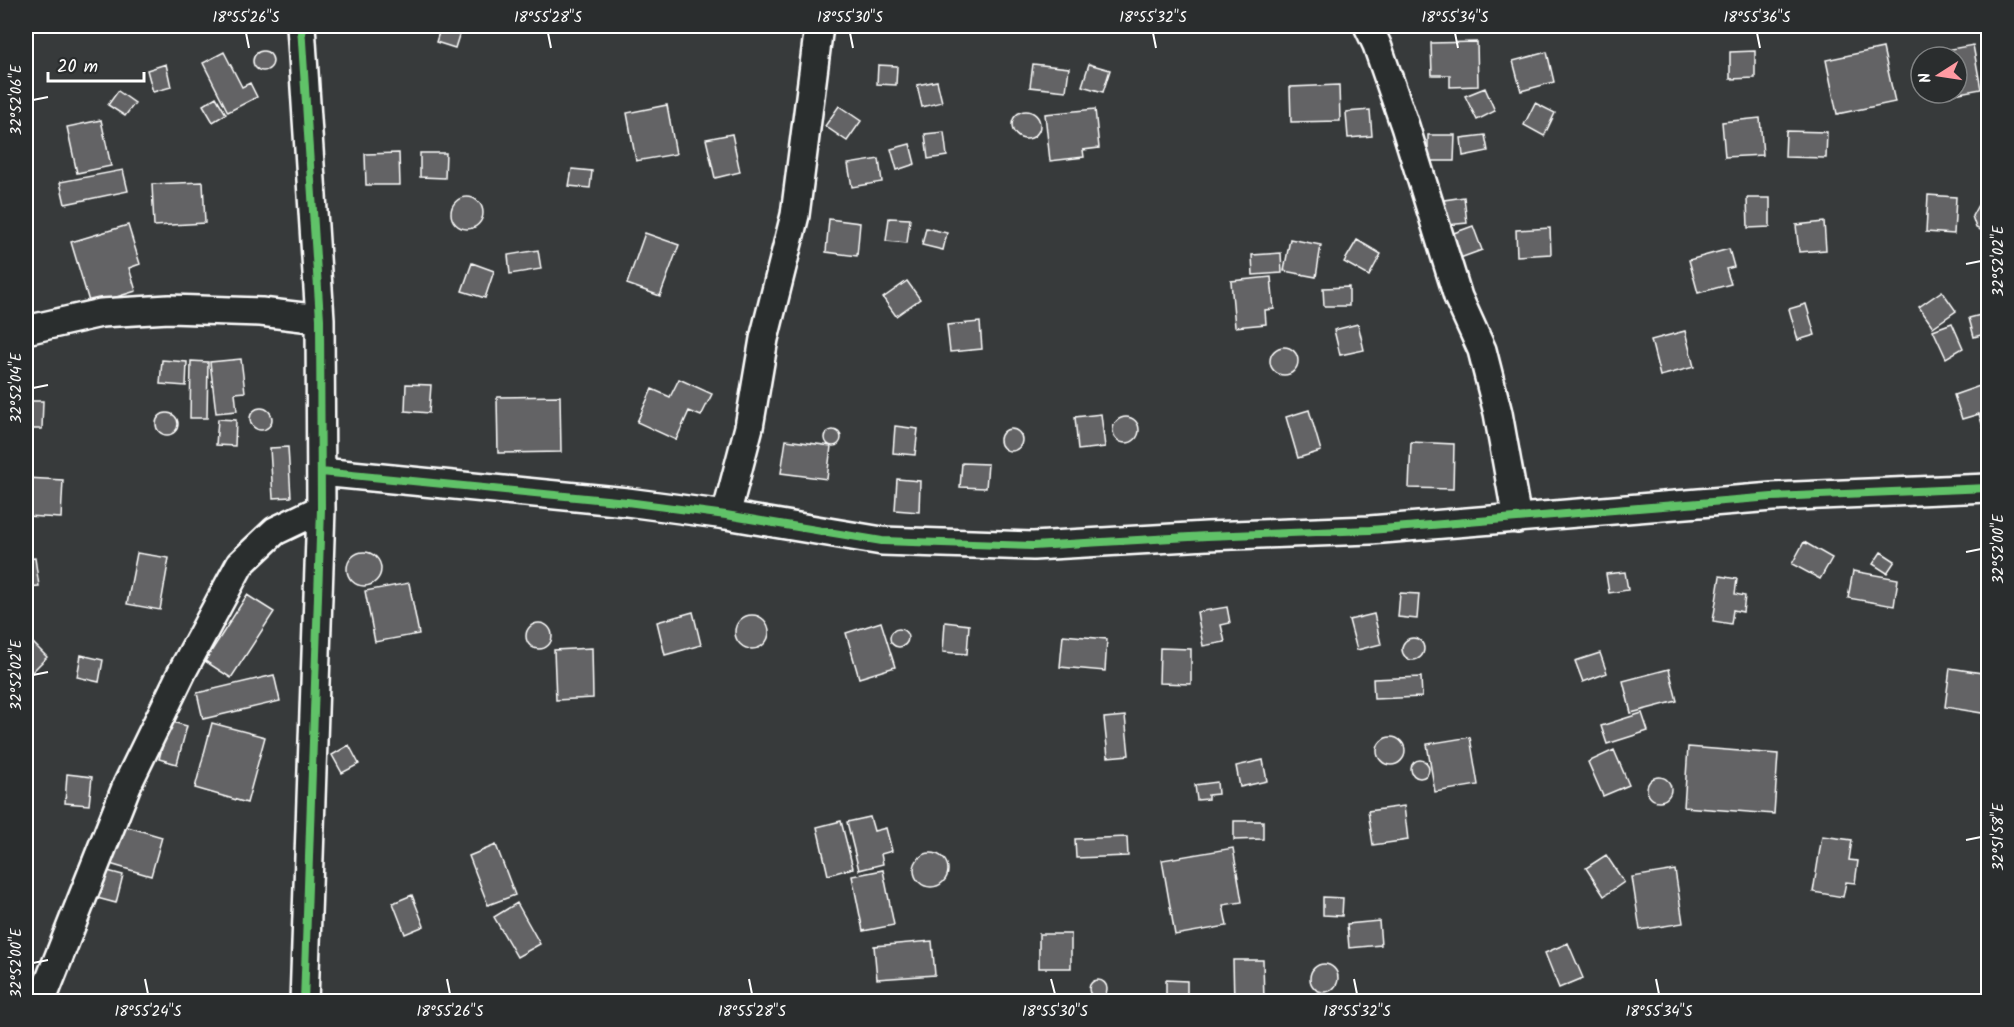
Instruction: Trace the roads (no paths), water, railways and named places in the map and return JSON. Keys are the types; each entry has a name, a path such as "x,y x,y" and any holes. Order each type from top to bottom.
{"street":[{"path":"300,26 320,319 321,472 304,1002"},
{"path":"726,515 749,428 764,339 795,215 819,26"},
{"path":"1368,26 1406,126 1458,297 1482,350 1498,413 1517,519"},
{"path":"26,330 101,313 169,309 261,312 320,319"},
{"path":"321,472 582,497 726,515 882,541 1033,546 1370,530 1772,497 1989,488"},
{"path":"41,1002 127,785 183,670 240,564 274,531 321,509"}]}
